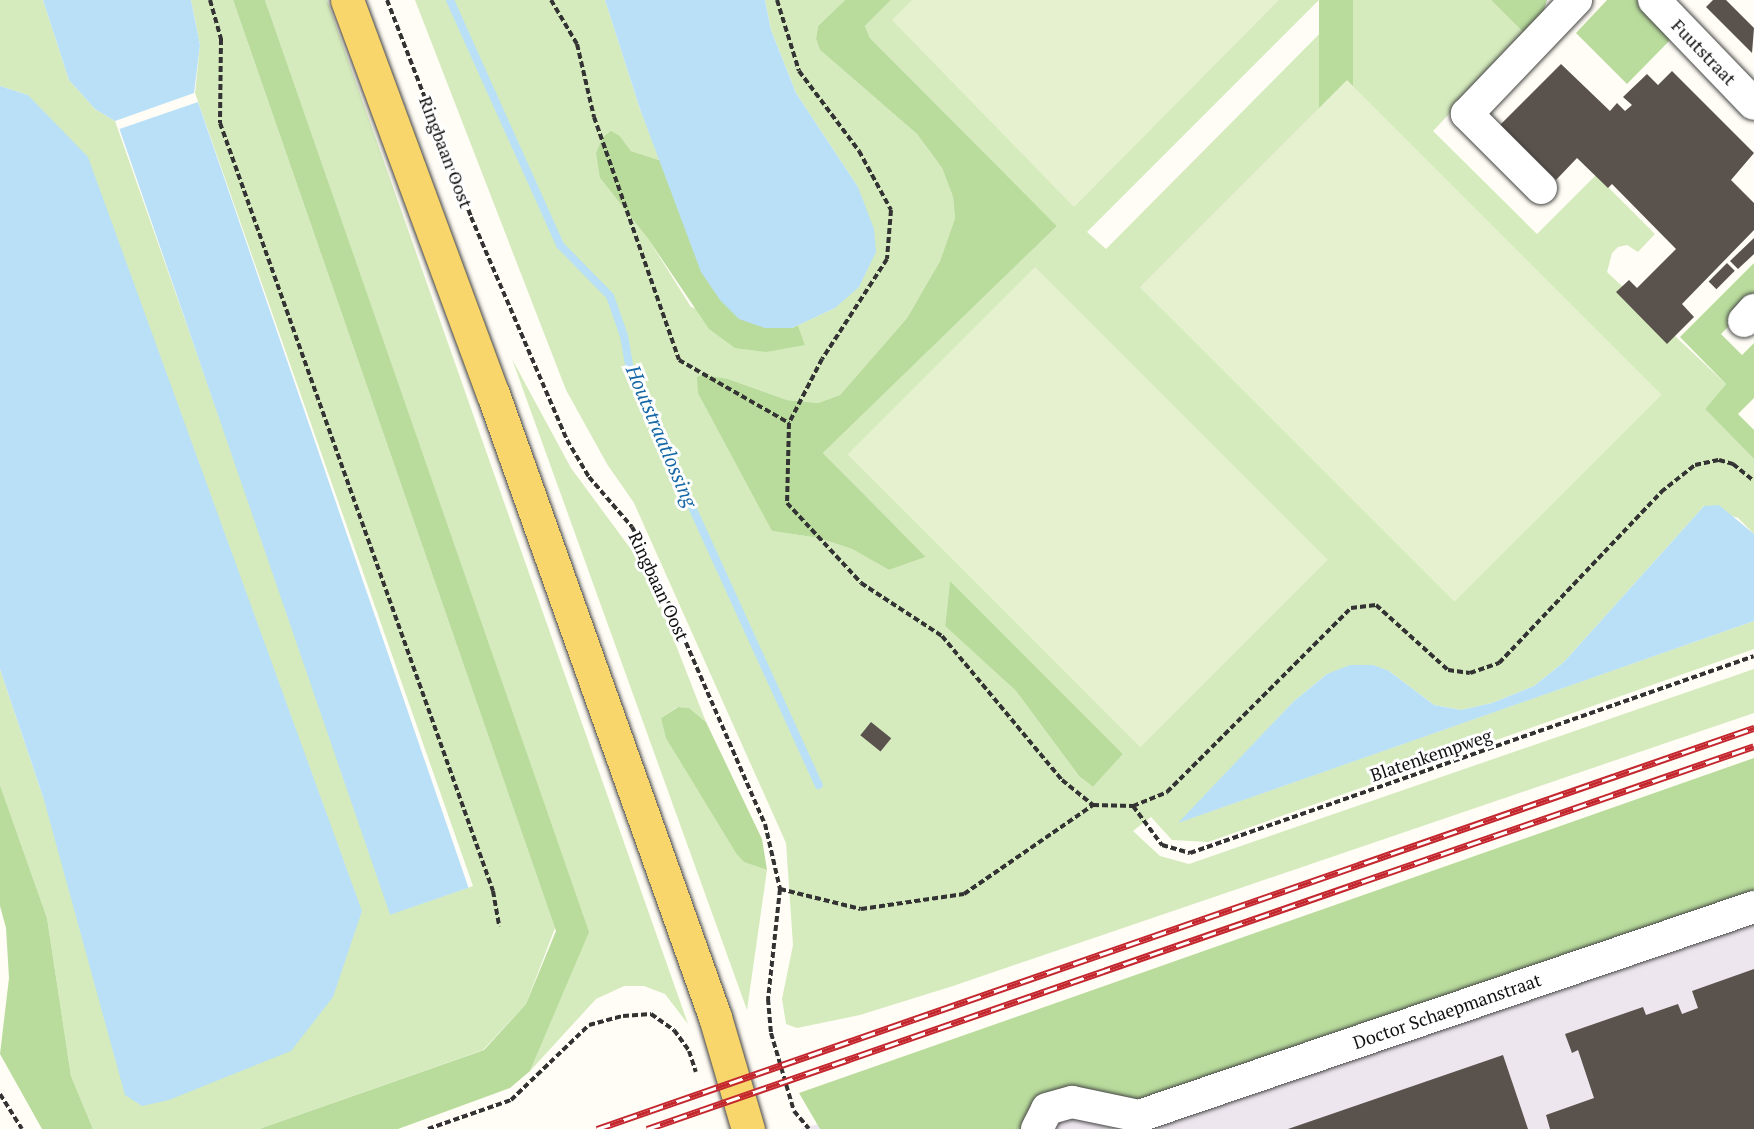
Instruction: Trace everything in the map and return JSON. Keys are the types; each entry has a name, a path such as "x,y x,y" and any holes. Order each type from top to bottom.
{"main road":[{"path":"347,0 494,394 716,1017 748,1129"},
{"path":"716,1017 768,1129"}],"street":[{"path":"1540,188 1467,114 1576,0"},
{"name":"Fuutstraat","path":"1654,0 1754,104"},
{"name":"Doctor Schaepmanstraat","path":"1037,1129 1047,1109 1072,1102 1134,1123 1754,907"}],"path":[{"path":"210,0 221,39 220,123 493,891 499,926"},
{"name":"Ringbaan Oost","path":"387,0 471,217 567,440 590,477 632,527 650,560 765,824 780,889 768,999 771,1033 794,1111 809,1129"},
{"path":"550,0 577,45 594,117 679,360 789,423"},
{"path":"777,0 799,71 859,152 891,210 887,259 822,359 789,423 787,503 861,584 942,636 1062,780 1093,805"},
{"path":"780,889 861,909 964,894 1093,805 1133,806 1167,792 1351,608 1376,605 1448,670 1470,673 1499,663 1661,492 1695,465 1719,460 1732,464 1754,482"},
{"name":"Blatenkempweg","path":"1133,806 1162,845 1190,853 1754,656"},
{"path":"428,1129 511,1100 589,1025 623,1016 651,1014 674,1030 689,1051"},
{"path":"0,1094 22,1129"}],"shaded area":[{"path":"1754,877 1754,1129 800,1129 1750,878"}],"green space":[{"path":"0,0 43,0 69,80 95,109 115,121 394,913 473,886 195,93 200,45 191,0 233,0 555,928 526,1004 483,1050 259,1129 93,1129 71,1076 47,918 0,785 0,669 44,800 28,95 0,86"},
{"path":"233,0 265,0 589,932 530,1071 510,1088 398,1129 259,1129 484,1050 526,1004 556,931"},
{"path":"265,0 327,0 688,1024 665,994 644,986 624,986 596,999 530,1071 588,932"},
{"path":"415,0 605,0 640,109 662,161 631,151 620,136 600,178 649,240 691,307 805,345 798,325 835,308 858,187 796,93 771,30 765,0 845,0 818,26 816,39 820,50 917,134 942,168 953,197 955,218 940,261 907,318 840,395 818,403 787,400 728,379 772,531 819,538 852,549 889,570 926,557 823,453 1057,226 870,38 865,26 891,0 1319,0 1087,232 1106,249 1353,0 1491,0 1525,34 1433,131 1537,234 1596,175 1655,234 1638,252 1627,245 1618,247 1612,253 1607,272 1726,384 1705,409 1754,459 1754,534 1738,518 1704,506 1564,662 1534,686 1492,703 1461,710 1434,705 1389,671 1327,674 1293,702 1180,822 1754,621 1754,649 1208,842 1172,840 1151,817 1133,831 1160,856 1189,864 1754,669 1754,713 953,986 860,1015 797,1028 786,1024 782,999 793,945 786,843 634,503 607,464 566,390","holes":["950,582 1123,754 1093,787 1079,776 1016,691 945,626"]},
{"path":"845,0 891,0 865,26 870,38 1057,226 823,453 926,557 889,570 852,549 819,538 772,531 698,393 697,377 703,375 728,379 787,400 818,403 840,395 907,318 940,261 955,218 953,197 942,168 917,134 820,50 816,39 818,26"},
{"path":"912,0 1279,0 1074,207 892,20"},
{"path":"1319,0 1353,0 1353,328 1319,328"},
{"path":"1491,0 1547,0 1542,16 1525,34"},
{"path":"1607,0 1639,0 1674,36 1627,84 1576,33"},
{"path":"1347,80 1662,395 1454,602 1140,287"},
{"path":"611,131 620,136 631,151 662,161 667,174 792,328 798,325 805,345 766,352 735,348 709,329 649,240 600,178 596,153 603,137"},
{"path":"1754,263 1754,301 1721,334 1742,355 1754,343 1754,398 1738,414 1754,430 1754,459 1705,409 1726,384 1680,337"},
{"path":"1035,267 1328,560 1140,747 848,454"},
{"path":"512,359 571,468 647,571 706,722 689,708 677,707 661,718 745,862 767,870 747,1010"},
{"path":"950,581 1123,754 1093,787 1079,776 1016,691 945,626"},
{"path":"678,707 689,708 706,722 762,839 767,870 744,862 736,853 666,738 661,718"},
{"path":"1754,758 1754,895 1138,1101 1083,1096 1033,1129 820,1129 799,1093"},
{"path":"0,785 47,918 71,1076 93,1129 42,1129 0,1054 9,978 6,928 0,906"}],"water":[{"path":"43,0 191,0 200,45 194,93 115,121 95,109 69,80"},
{"path":"605,0 765,0 771,30 796,93 858,187 874,229 876,252 859,287 835,308 792,328 765,328 739,319 720,300 701,272 640,109"},
{"path":"0,86 28,95 88,157 362,911 333,997 291,1051 169,1100 142,1106 125,1095 44,800 0,669"},
{"path":"198,102 469,888 390,915 120,129"},
{"path":"1719,505 1754,534 1754,621 1178,823 1293,702 1327,674 1350,665 1373,665 1389,671 1434,705 1461,710 1492,703 1534,686 1564,662 1704,506"}],"building":[{"path":"1713,0 1726,0 1754,28 1752,53 1706,7"},
{"path":"1561,64 1610,111 1617,103 1625,111 1632,105 1623,97 1647,74 1658,85 1672,71 1754,153 1731,180 1754,203 1754,230 1682,304 1694,317 1667,344 1616,292 1629,280 1637,288 1676,249 1612,184 1608,188 1577,158 1556,180 1500,125"},
{"path":"1754,238 1754,254 1738,269 1730,261"},
{"path":"1727,263 1735,271 1716,289 1709,281"},
{"path":"871,722 891,738 881,752 860,735"},
{"path":"1754,969 1754,1129 1550,1129 1546,1115 1594,1098 1578,1050 1572,1053 1565,1034 1643,1007 1646,1015 1678,1004 1682,1014 1698,1008 1692,991"},
{"path":"1503,1055 1528,1129 1288,1129"}],"waterway":[{"name":"Houtstraatlossing","path":"450,0 560,245 610,296 624,336 630,371 819,785"}],"railway":[{"path":"597,1129 1754,728"},
{"path":"647,1129 1754,746"}]}
